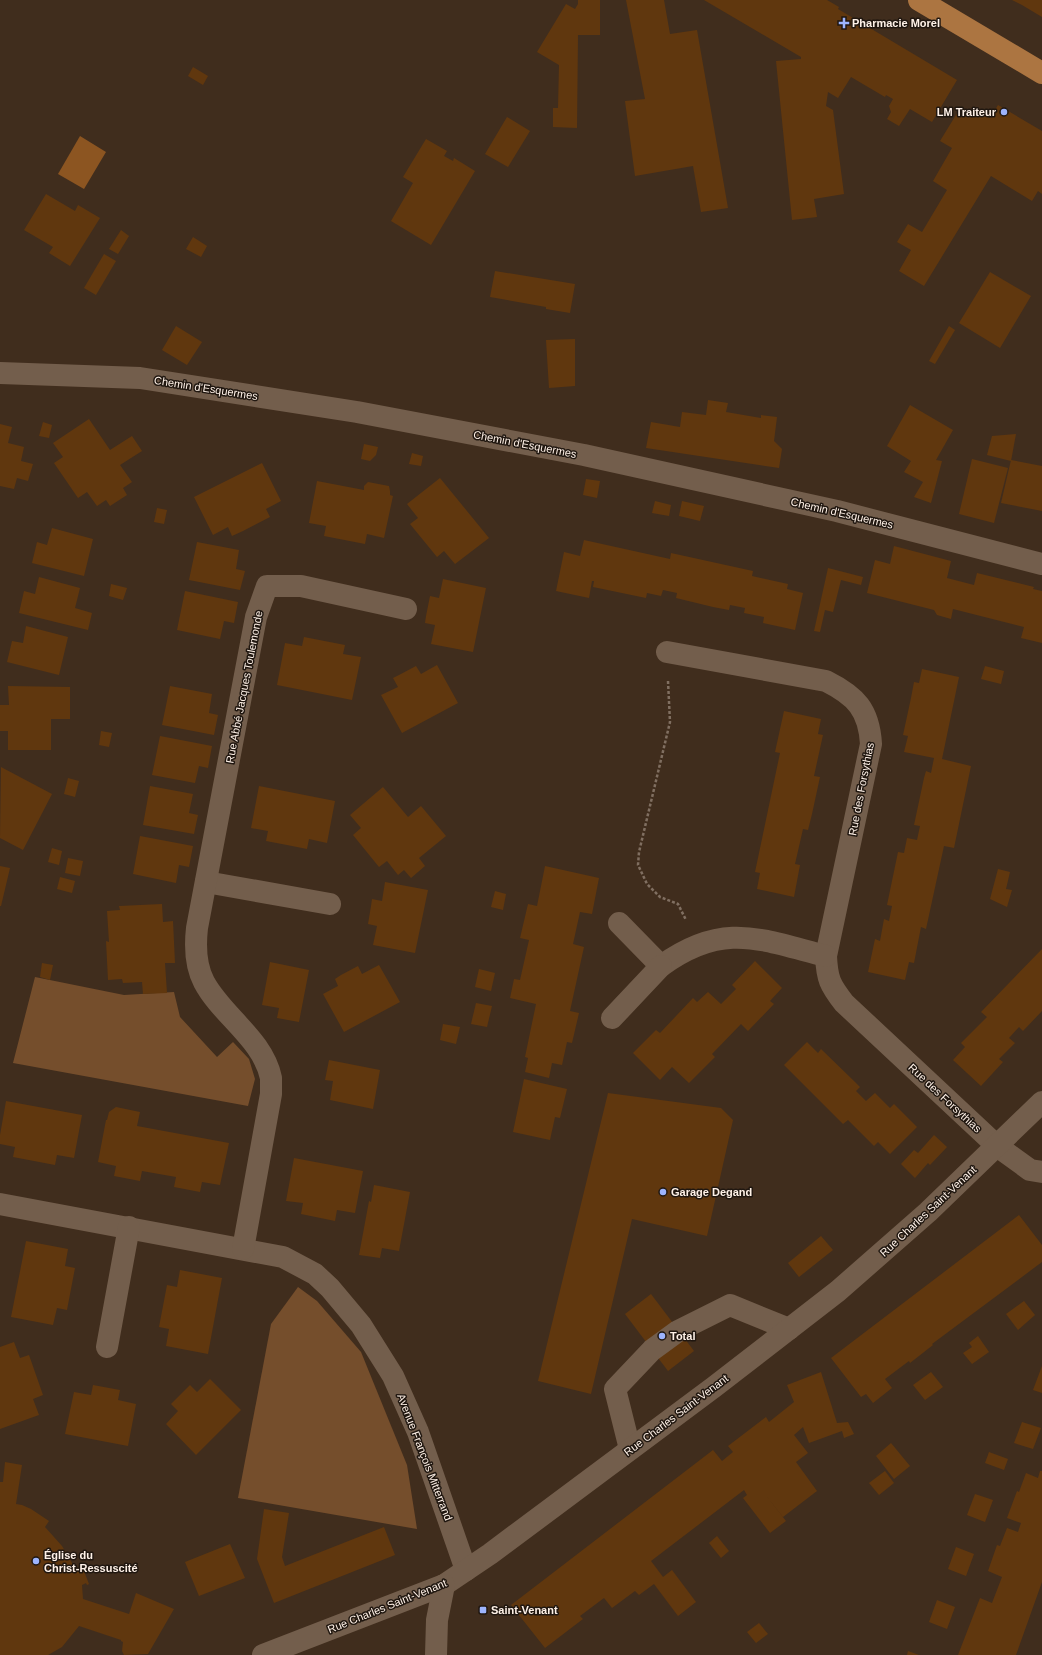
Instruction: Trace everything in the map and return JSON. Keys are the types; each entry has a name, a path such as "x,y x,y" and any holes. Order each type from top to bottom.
{"main road":[{"path":"919,0 1042,74"}],"street":[{"name":"Chemin d'Esquermes","path":"0,373 140,378 364,414 584,456 822,507 1042,564"},
{"name":"Rue Abbé Jacques Toulemonde","path":"243,1250 271,1094 270,1078 258,1050 212,996 203,981 195,947 197,928 256,617 267,586 301,586 406,609"},
{"name":"Rue des Forsythias","path":"666,652 826,681 842,689 856,700 864,712 870,727 871,744 826,956 827,971 831,986 844,1003 996,1146 1030,1170 1042,1172"},
{"path":"206,882 330,904"},
{"path":"619,923 662,966"},
{"path":"612,1018 662,966 677,954 699,944 719,938 753,938 826,956"},
{"name":"Rue Charles Saint-Venant","path":"263,1655 444,1585 466,1570 789,1329 879,1256 933,1208 1042,1102"},
{"name":"Avenue François Mitterrand","path":"0,1204 283,1257 315,1274 344,1303 361,1325 393,1376 406,1402 418,1432 466,1570"},
{"path":"106,1347 129,1227"},
{"path":"630,1449 615,1389 652,1350 678,1330 730,1305 789,1329"},
{"path":"436,1655 437,1620 444,1585"}],"path":[{"path":"666,652 670,722 639,852 638,865 647,884 660,897 678,904 699,944"}],"shaded area":[{"path":"80,136 106,152 84,189 58,174"},
{"path":"35,977 124,995 174,992 180,1017 217,1057 233,1042 249,1059 255,1079 248,1106 13,1063"},
{"path":"298,1287 317,1301 361,1352 407,1465 417,1529 238,1498 271,1324"}],"building":[{"path":"578,0 600,0 600,35 578,35 577,128 553,127 553,108 558,108 559,65 537,52 566,4 575,9 578,4"},
{"path":"626,0 664,0 670,34 697,30 728,208 701,212 693,166 635,176 625,101 645,99"},
{"path":"704,0 827,0 839,7 838,9 957,80 932,122 910,109 899,126 887,119 891,112 889,106 893,99 886,95 885,97 851,77 838,98 828,92 826,106 833,110 844,194 814,199 817,217 792,220 776,61 801,59 801,57"},
{"path":"1012,0 1042,0 1042,17 1022,5"},
{"path":"193,67 208,76 203,85 188,76"},
{"path":"998,105 1042,131 1042,194 1038,191 1032,201 991,176 924,286 899,271 911,250 897,242 908,224 922,232 947,190 933,181 952,148 940,141 959,110 968,116 973,108 990,118"},
{"path":"507,117 530,131 508,167 485,154"},
{"path":"426,139 447,151 444,156 453,161 454,158 475,171 431,245 391,221 413,183 403,177"},
{"path":"46,194 75,211 78,205 100,218 70,266 49,253 53,247 24,230"},
{"path":"121,230 129,236 118,254 109,249"},
{"path":"193,237 207,246 201,257 186,249"},
{"path":"104,254 116,261 96,295 84,288"},
{"path":"495,271 575,284 570,313 490,297"},
{"path":"990,272 1031,296 1000,348 959,323"},
{"path":"176,326 202,342 187,365 162,350"},
{"path":"949,326 955,330 935,364 929,361"},
{"path":"575,339 575,386 549,388 546,340"},
{"path":"708,400 728,403 726,412 761,418 761,415 777,417 774,441 782,449 779,468 646,448 651,422 680,427 682,412 706,415"},
{"path":"910,405 953,430 936,460 942,461 931,503 914,497 923,482 904,472 911,461 887,446"},
{"path":"89,419 110,450 132,436 142,451 120,465 132,482 123,488 127,495 110,506 106,500 97,506 87,492 78,498 54,463 63,457 53,443"},
{"path":"43,422 52,425 49,438 39,436"},
{"path":"0,424 12,427 8,443 24,447 21,461 33,464 28,481 17,478 14,489 0,486"},
{"path":"1016,434 1011,461 987,455 992,436"},
{"path":"364,444 378,447 376,455 370,461 361,459"},
{"path":"412,453 423,456 421,466 409,464"},
{"path":"972,459 1008,468 994,523 959,514"},
{"path":"1011,460 1042,466 1042,511 1001,503"},
{"path":"262,463 281,501 266,509 270,517 243,531 232,536 228,527 213,535 194,497"},
{"path":"440,478 489,538 455,564 444,551 437,557 410,524 418,518 407,504"},
{"path":"586,479 600,481 597,498 583,495"},
{"path":"317,481 364,490 364,486 368,482 389,486 390,495 393,496 384,538 367,534 365,544 324,536 326,526 309,523"},
{"path":"655,501 671,505 669,516 652,513"},
{"path":"682,501 704,506 700,521 679,516"},
{"path":"157,508 167,510 164,524 154,522"},
{"path":"52,528 93,539 84,576 32,563 37,542 47,545"},
{"path":"584,540 670,559 671,553 753,571 752,576 788,584 787,589 803,593 795,630 763,623 764,617 744,613 745,608 730,605 729,610 713,607 676,598 677,593 663,590 661,596 647,593 646,598 593,587 594,581 592,581 589,598 556,591 564,552 580,556"},
{"path":"197,542 239,550 236,569 245,571 240,590 189,580"},
{"path":"894,546 951,561 947,578 974,585 977,573 1034,587 1033,589 1042,591 1042,643 1021,638 1024,627 953,609 951,619 937,615 934,610 867,593 875,560 890,564"},
{"path":"828,568 863,577 861,585 841,580 833,612 825,610 820,632 814,631"},
{"path":"39,577 80,588 75,608 92,613 88,630 19,613 24,591 35,594"},
{"path":"443,579 486,588 473,652 431,644 435,625 425,623 426,616 430,596 439,598"},
{"path":"111,584 127,588 123,600 109,596"},
{"path":"185,591 238,602 234,623 224,621 220,639 177,630"},
{"path":"26,626 68,637 59,675 7,662 12,641 23,643"},
{"path":"304,637 345,645 343,654 361,657 352,700 277,685 285,643 302,646"},
{"path":"437,665 458,703 402,733 381,695 398,687 393,678 416,666 421,674"},
{"path":"985,666 1004,671 1001,684 981,679"},
{"path":"922,669 959,677 942,759 971,766 954,848 944,846 926,929 921,927 914,963 909,962 905,980 868,972 875,939 880,941 884,919 889,921 892,906 887,905 898,852 904,853 907,838 917,840 920,826 914,825 926,771 931,773 934,758 904,752 908,736 903,735 914,682 919,683"},
{"path":"8,686 70,687 70,719 51,719 51,750 8,750 8,731 0,731 0,705 9,705"},
{"path":"170,686 212,694 209,713 218,715 214,735 162,725"},
{"path":"784,711 821,719 818,734 823,735 814,776 820,777 812,814 808,830 803,829 795,864 800,865 794,897 757,889 760,873 755,872 780,753 775,752"},
{"path":"101,731 112,733 109,747 99,745"},
{"path":"160,736 212,746 208,768 199,766 195,783 152,775"},
{"path":"1,767 52,794 23,850 0,838"},
{"path":"68,778 79,781 75,797 64,794"},
{"path":"150,786 193,794 189,813 198,815 194,834 143,825"},
{"path":"259,786 335,801 327,843 309,839 307,849 266,841 268,831 251,828"},
{"path":"383,787 408,817 421,806 446,836 419,858 425,866 411,878 404,870 398,875 387,861 379,867 353,835 361,828 350,815"},
{"path":"140,836 193,846 189,867 179,865 176,883 133,874"},
{"path":"52,848 62,851 59,865 48,862"},
{"path":"68,858 83,861 80,876 65,873"},
{"path":"0,866 10,868 1,906 0,906"},
{"path":"545,866 599,878 592,914 580,912 573,944 584,947 570,1011 579,1013 572,1043 567,1042 562,1065 552,1063 549,1078 525,1072 528,1058 525,1057 536,1004 510,998 514,979 520,980 529,940 520,938 528,904 537,906"},
{"path":"998,869 1010,872 1006,889 1012,890 1007,907 990,899"},
{"path":"60,877 75,881 72,893 57,889"},
{"path":"385,882 428,890 415,953 373,945 377,926 368,924 372,899 382,901"},
{"path":"495,891 506,894 503,910 491,907"},
{"path":"162,904 163,922 173,921 175,963 165,963 167,993 143,994 142,982 123,983 122,979 108,980 106,941 109,942 107,911 120,910 119,906"},
{"path":"1042,949 1042,1011 1023,1031 1019,1027 1009,1038 1015,1043 999,1059 1003,1062 981,1086 953,1060 965,1047 961,1043 987,1017 981,1012"},
{"path":"755,961 782,988 770,1001 774,1004 748,1031 741,1024 712,1054 715,1057 689,1083 672,1067 660,1080 633,1053 656,1030 660,1033 693,998 697,1002 708,992 721,1004 736,989 732,985"},
{"path":"270,962 309,970 299,1022 277,1018 279,1008 262,1005"},
{"path":"42,963 53,965 50,980 40,977"},
{"path":"379,965 400,1002 344,1032 323,994 338,986 335,979 358,966 362,974"},
{"path":"479,969 495,973 491,991 475,987"},
{"path":"476,1003 492,1006 487,1027 471,1024"},
{"path":"443,1024 460,1027 456,1044 440,1040"},
{"path":"807,1042 818,1053 821,1049 860,1087 856,1091 866,1101 875,1093 890,1108 894,1104 917,1127 890,1154 878,1142 874,1146 848,1120 843,1124 784,1065"},
{"path":"329,1060 380,1070 373,1109 330,1100 333,1081 325,1080"},
{"path":"524,1079 567,1089 560,1118 555,1117 550,1140 513,1132"},
{"path":"608,1093 721,1108 733,1120 707,1236 632,1219 591,1394 538,1381"},
{"path":"6,1101 82,1115 74,1158 57,1155 55,1165 13,1157 15,1147 0,1144 0,1135"},
{"path":"116,1107 140,1112 137,1126 229,1143 220,1185 202,1182 200,1192 174,1187 176,1177 142,1171 140,1181 114,1176 116,1166 98,1162 106,1120 109,1112"},
{"path":"934,1135 947,1147 930,1165 928,1163 915,1178 901,1164 914,1150 918,1153"},
{"path":"294,1158 363,1171 355,1213 337,1210 335,1221 301,1214 303,1203 286,1201"},
{"path":"374,1185 410,1192 399,1251 382,1248 380,1258 359,1255 369,1201 371,1202"},
{"path":"1019,1215 1042,1245 1042,1262 932,1344 933,1345 910,1363 909,1361 885,1379 892,1388 873,1403 866,1394 861,1397 831,1358"},
{"path":"821,1236 833,1250 799,1277 788,1263"},
{"path":"26,1241 68,1249 65,1266 75,1268 67,1310 57,1308 53,1325 11,1317"},
{"path":"180,1270 222,1278 208,1354 166,1346 169,1329 159,1327 167,1285 177,1287"},
{"path":"651,1294 694,1351 668,1371 625,1314"},
{"path":"1024,1301 1035,1315 1018,1330 1006,1314"},
{"path":"978,1336 989,1352 972,1364 963,1353 972,1347 969,1343"},
{"path":"14,1342 20,1358 29,1355 43,1395 33,1399 39,1415 0,1429 0,1347"},
{"path":"1042,1366 1042,1393 1033,1390"},
{"path":"821,1372 837,1423 848,1422 854,1434 844,1438 842,1431 809,1443 803,1427 794,1435 808,1453 796,1462 817,1491 783,1517 761,1489 786,1521 770,1533 743,1498 747,1495 744,1490 651,1561 663,1577 672,1570 696,1602 678,1616 654,1584 639,1595 635,1591 612,1608 604,1598 580,1616 583,1619 545,1648 511,1605 713,1450 722,1461 733,1452 728,1446 766,1417 769,1422 794,1402 787,1385"},
{"path":"931,1372 943,1387 925,1400 913,1385"},
{"path":"210,1379 241,1410 196,1455 166,1424 178,1411 171,1404 190,1385 197,1392"},
{"path":"93,1385 120,1390 118,1400 136,1404 128,1446 65,1434 74,1392 91,1395"},
{"path":"1022,1422 1041,1428 1033,1449 1014,1443"},
{"path":"891,1443 910,1466 894,1479 876,1456"},
{"path":"989,1452 1008,1459 1004,1470 985,1463"},
{"name":"Église du Christ-Ressuscité","path":"5,1462 22,1465 16,1504 31,1509 49,1521 45,1527 62,1546 76,1570 82,1566 89,1584 87,1585 86,1583 82,1585 83,1599 129,1614 136,1593 174,1609 148,1654 124,1655 122,1651 123,1642 121,1640 79,1626 62,1647 48,1655 0,1655 0,1482 3,1482"},
{"path":"885,1471 894,1483 879,1495 869,1483"},
{"path":"1040,1471 1042,1471 1042,1582 1016,1655 958,1655 980,1598 992,1603 1002,1577 988,1571 997,1545 1000,1546 1007,1528 1018,1532 1021,1523 1007,1518 1017,1491 1019,1492 1026,1473 1038,1478"},
{"path":"975,1494 993,1500 985,1522 967,1515"},
{"path":"264,1509 289,1513 282,1557 285,1566 384,1527 395,1555 274,1603 257,1559"},
{"path":"717,1536 729,1551 721,1558 709,1543"},
{"path":"230,1544 245,1578 199,1596 185,1562"},
{"path":"956,1547 974,1554 966,1576 948,1569"},
{"path":"937,1600 955,1607 947,1629 929,1622"},
{"path":"759,1623 768,1634 756,1643 747,1632"},
{"path":"908,1651 919,1655 907,1655"}],"place":[{"name":"Pharmacie Morel","path":"844,23"},
{"name":"LM Traiteur","path":"1004,112"},
{"name":"Garage Degand","path":"663,1192"},
{"name":"Total","path":"662,1336"},
{"name":"Église du Christ-Ressuscité","path":"36,1561"},
{"name":"Saint-Venant","path":"483,1610"}]}
